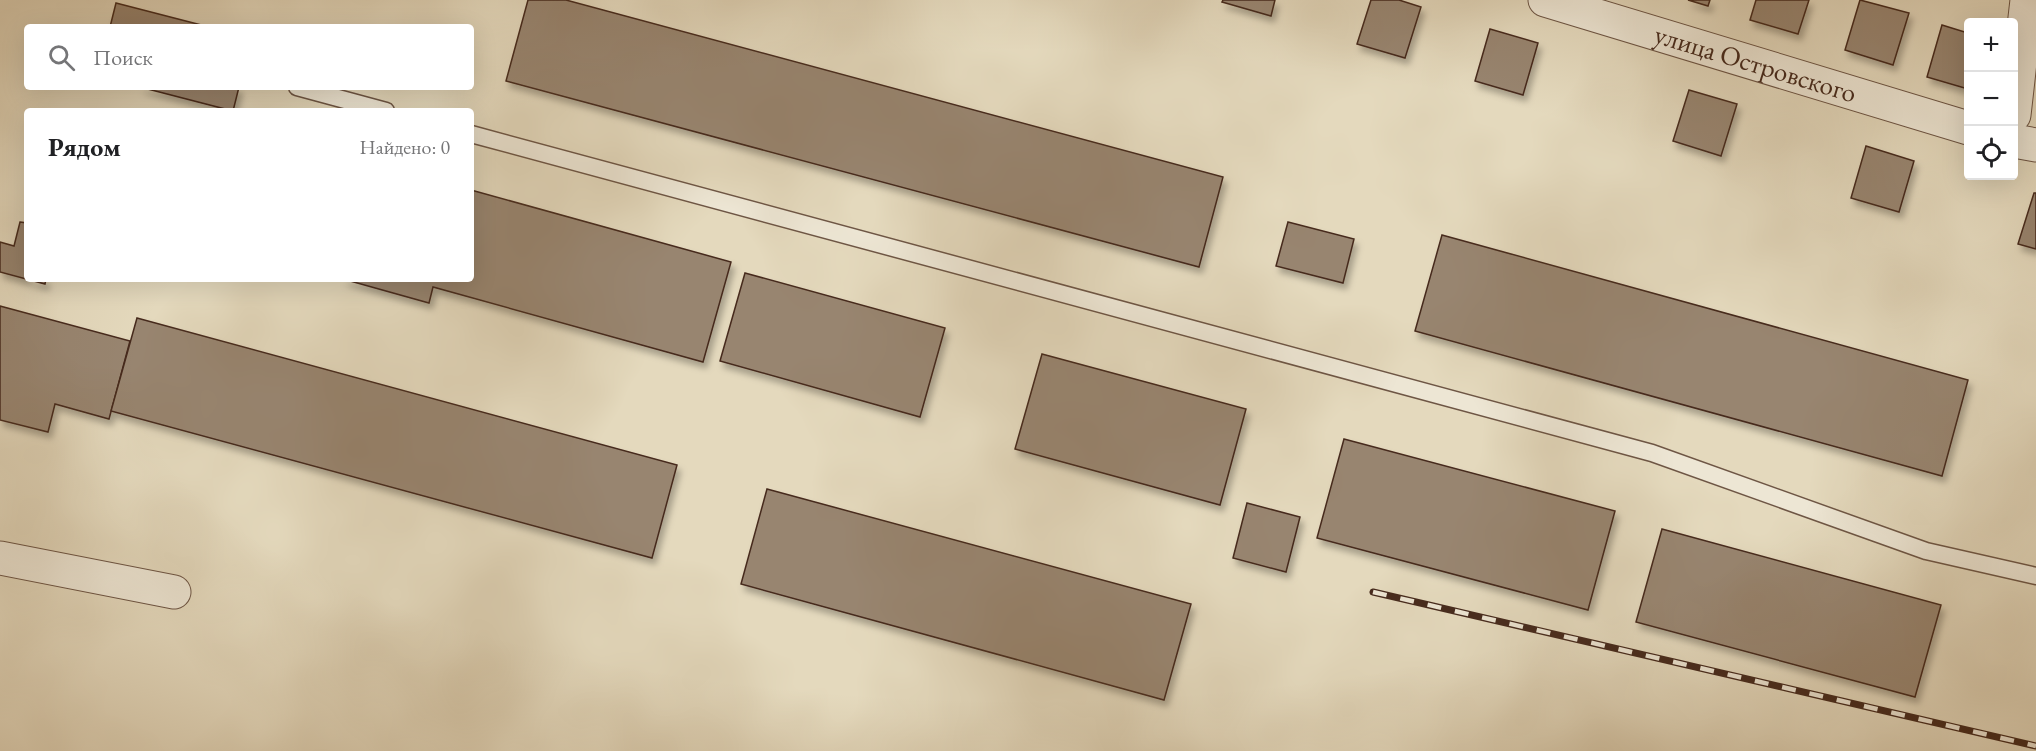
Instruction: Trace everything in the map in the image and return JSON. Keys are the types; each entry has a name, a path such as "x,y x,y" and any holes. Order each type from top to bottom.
{"street":[{"name":"улица Островского","path":"1545,0 1964,127"},
{"path":"2018,74 2027,0"},
{"path":"2018,142 2036,145"},
{"path":"0,558 174,592"}],"lane":[{"path":"308,90 375,108"},
{"path":"474,135 1652,453 1926,551 2036,576"}],"building":[{"path":"528,0 566,0 1223,177 1199,267 506,81"},
{"path":"1223,0 1275,0 1271,16 1222,2"},
{"path":"1371,0 1399,0 1421,7 1405,58 1357,44"},
{"path":"1688,0 1710,0 1708,6"},
{"path":"1756,0 1809,0 1798,34 1750,20"},
{"path":"1860,0 1909,13 1893,65 1845,50"},
{"path":"116,3 197,24 111,24"},
{"path":"1942,25 1964,32 1964,88 1927,77"},
{"path":"1490,29 1538,43 1523,95 1475,81"},
{"path":"152,90 238,90 234,108 221,108"},
{"path":"1689,90 1737,104 1721,156 1673,141"},
{"path":"1866,146 1914,161 1899,212 1851,198"},
{"path":"474,191 731,262 703,362 433,287 429,303 354,282 474,282"},
{"path":"2034,193 2036,193 2036,249 2018,244"},
{"path":"20,222 24,223 24,278 0,272 0,242 14,246"},
{"path":"1288,222 1354,239 1343,283 1276,266"},
{"path":"1442,235 1968,380 1942,476 1415,331"},
{"path":"745,273 945,328 920,417 720,361"},
{"path":"0,306 130,341 109,419 55,404 48,432 0,420"},
{"path":"137,318 677,465 652,558 111,411"},
{"path":"1042,354 1246,409 1220,505 1015,449"},
{"path":"1344,439 1615,511 1588,610 1317,538"},
{"path":"767,489 1191,604 1164,700 741,584"},
{"path":"1247,503 1300,517 1286,572 1233,558"},
{"path":"1662,529 1941,605 1915,697 1636,622"}],"railway":[{"path":"1373,592 2036,746"}]}
